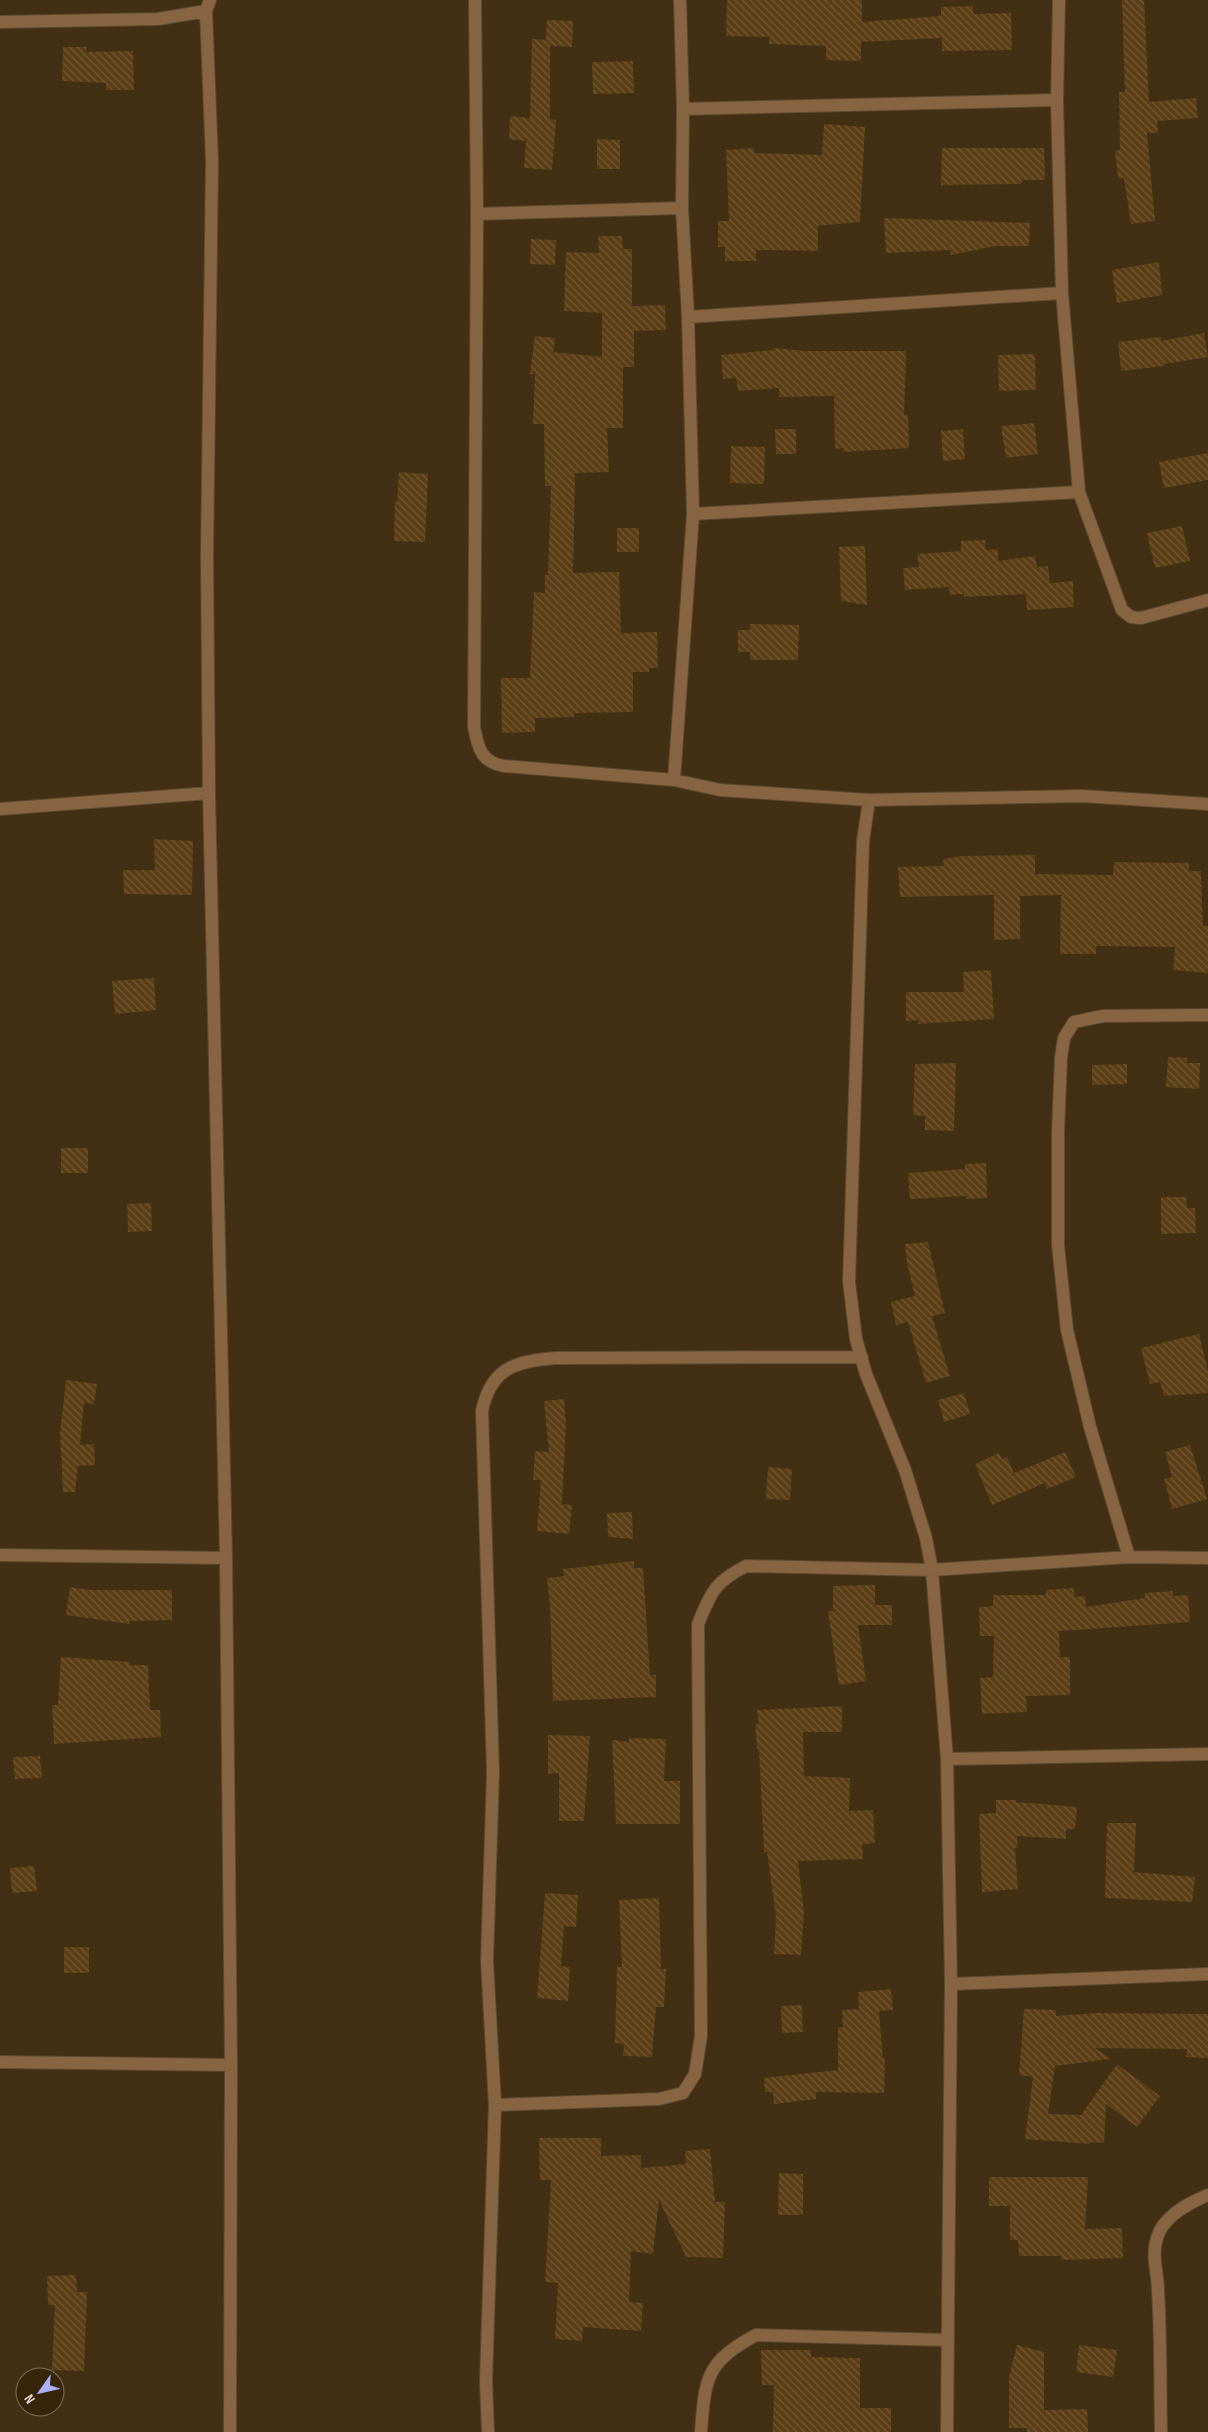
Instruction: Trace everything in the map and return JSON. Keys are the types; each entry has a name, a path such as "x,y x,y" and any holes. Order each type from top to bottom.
{"street":[{"path":"475,0 477,214 474,727 477,744 492,764 674,780 720,790 869,800 1082,796 1208,804"},
{"path":"674,780 693,514 688,317 682,208 683,108 680,0"},
{"path":"1059,0 1057,100 1062,293 1079,492 1122,610 1131,617 1141,618 1208,600"},
{"path":"0,22 158,19 208,6 212,161 207,556 209,793 226,1558 231,2064 230,2432"},
{"path":"683,108 1057,100"},
{"path":"477,214 682,208"},
{"path":"688,317 1062,293"},
{"path":"693,514 1079,492"},
{"path":"0,809 209,793"},
{"path":"869,800 863,841 850,1282 856,1339 904,1470 926,1538 932,1570 947,1759 951,1984 946,2340 947,2432"},
{"path":"1129,1557 1090,1427 1068,1330 1058,1245 1058,1134 1061,1058 1064,1038 1074,1022 1103,1016 1208,1016"},
{"path":"488,2432 486,2381 495,2105 487,1961 493,1772 482,1411 486,1394 506,1368 529,1360 556,1358 862,1357"},
{"path":"0,1555 226,1558"},
{"path":"495,2105 659,2099 683,2093 695,2074 700,2036 698,1624 710,1596 725,1577 746,1566 932,1570 1129,1557 1208,1558"},
{"path":"947,1759 1208,1754"},
{"path":"951,1984 1208,1974"},
{"path":"0,2062 231,2064"},
{"path":"1161,2432 1158,2290 1154,2257 1157,2237 1169,2220 1186,2205 1208,2195"},
{"path":"701,2432 704,2399 711,2370 730,2349 756,2335 946,2340"}],"building":[{"path":"727,0 862,0 862,22 941,16 941,7 973,6 973,14 1011,13 1012,50 942,51 942,38 861,42 861,61 826,60 826,46 769,44 769,37 726,36"},
{"path":"1122,0 1144,0 1149,102 1196,98 1198,118 1157,121 1158,133 1147,133 1155,221 1131,224 1124,178 1118,178 1115,151 1120,150 1119,92 1125,92"},
{"path":"547,20 573,21 572,47 550,46 550,119 556,120 552,170 524,168 526,141 509,139 510,116 530,118 532,39 546,40"},
{"path":"63,47 87,47 86,52 133,51 134,90 106,90 106,83 62,81"},
{"path":"633,61 634,93 593,94 592,62"},
{"path":"824,124 865,127 860,222 818,226 818,251 756,250 756,261 725,261 725,247 718,247 718,221 729,221 726,150 754,148 754,153 822,155"},
{"path":"597,139 620,140 620,169 597,169"},
{"path":"942,148 1044,148 1045,180 1022,180 1021,184 941,185"},
{"path":"884,218 1030,223 1029,246 995,246 951,255 950,250 886,253"},
{"path":"598,236 622,236 623,249 632,249 632,306 665,305 666,330 634,331 634,367 623,367 623,428 607,428 609,472 575,473 573,573 619,572 621,633 657,632 658,668 649,668 649,672 633,672 633,712 574,713 574,717 535,718 535,732 502,733 501,678 530,678 534,592 545,593 545,575 548,575 551,486 545,486 544,424 533,424 535,374 530,374 535,336 555,338 553,352 602,357 602,313 564,311 566,252 599,253"},
{"path":"531,239 556,240 555,265 530,264"},
{"path":"1159,262 1162,295 1117,303 1112,270"},
{"path":"1204,333 1208,357 1164,364 1164,366 1121,371 1118,342 1161,337 1161,341"},
{"path":"773,348 807,351 906,351 904,415 908,415 909,448 843,452 843,448 835,449 834,396 779,397 779,388 738,391 736,378 723,379 721,355 773,350"},
{"path":"1035,354 1036,390 999,391 998,355"},
{"path":"1034,423 1038,454 1006,458 1001,426"},
{"path":"775,429 796,429 796,454 776,454"},
{"path":"963,429 965,459 943,461 941,431"},
{"path":"731,446 765,447 764,484 730,483"},
{"path":"1208,453 1208,480 1164,488 1159,462"},
{"path":"399,472 428,474 425,542 394,541 395,502 397,502"},
{"path":"1182,526 1190,561 1155,568 1147,533"},
{"path":"617,528 639,528 639,552 617,552"},
{"path":"985,540 986,550 998,549 998,561 1035,556 1037,567 1048,566 1050,583 1073,581 1074,607 1027,610 1026,594 964,597 964,594 950,595 949,587 905,590 903,568 919,567 917,554 961,551 961,541"},
{"path":"865,546 867,605 841,601 839,547"},
{"path":"750,624 799,625 798,660 750,660 750,652 738,652 738,630 750,630"},
{"path":"154,839 193,841 192,895 124,894 123,870 155,870"},
{"path":"1035,855 1035,874 1113,875 1114,862 1189,863 1189,871 1201,871 1203,926 1208,926 1208,973 1173,970 1175,947 1096,946 1096,954 1060,954 1061,895 1020,896 1020,939 994,940 994,895 900,897 898,867 944,866 943,859 963,856"},
{"path":"991,970 994,1019 918,1024 918,1020 906,1021 906,992 964,992 963,972"},
{"path":"154,978 156,1010 115,1014 112,981"},
{"path":"1168,1057 1187,1058 1187,1063 1200,1063 1199,1089 1166,1087"},
{"path":"956,1063 954,1131 925,1130 925,1116 913,1115 915,1064"},
{"path":"1127,1064 1127,1084 1092,1085 1092,1065"},
{"path":"61,1148 88,1148 88,1173 61,1173"},
{"path":"986,1163 987,1198 966,1199 966,1196 910,1199 908,1173 965,1169 965,1164"},
{"path":"1161,1197 1186,1197 1187,1208 1195,1208 1196,1233 1161,1234"},
{"path":"151,1203 152,1231 128,1232 127,1204"},
{"path":"928,1242 945,1313 932,1316 950,1376 926,1383 908,1322 896,1325 891,1302 915,1296 907,1263 905,1244"},
{"path":"1199,1334 1208,1371 1208,1393 1164,1396 1160,1382 1150,1384 1141,1348"},
{"path":"66,1380 97,1384 94,1404 84,1403 80,1445 94,1444 95,1465 78,1466 75,1492 63,1492 60,1433"},
{"path":"964,1393 970,1414 944,1422 938,1400"},
{"path":"564,1399 566,1423 562,1504 572,1505 569,1534 537,1531 541,1480 533,1480 535,1451 549,1452 544,1401"},
{"path":"1190,1445 1207,1499 1172,1509 1164,1479 1172,1477 1165,1452"},
{"path":"1065,1452 1076,1477 1047,1489 1045,1483 992,1505 975,1464 999,1453 1002,1459 1007,1457 1014,1473"},
{"path":"768,1467 792,1469 790,1500 766,1499"},
{"path":"632,1512 633,1539 608,1537 607,1513"},
{"path":"634,1561 634,1568 643,1568 650,1675 656,1675 656,1697 553,1701 550,1606 547,1578 564,1576 563,1569"},
{"path":"875,1585 875,1605 892,1605 892,1625 858,1625 866,1681 839,1685 828,1611 833,1611 833,1586"},
{"path":"70,1587 91,1590 172,1590 172,1620 129,1621 130,1624 66,1615"},
{"path":"1074,1588 1075,1597 1085,1596 1086,1607 1145,1598 1145,1593 1173,1591 1173,1596 1188,1595 1190,1622 1059,1631 1060,1657 1070,1657 1070,1695 1026,1696 1027,1712 982,1714 980,1678 993,1677 994,1636 980,1636 979,1607 993,1606 993,1595 1046,1595 1046,1590"},
{"path":"61,1657 130,1662 130,1665 148,1665 150,1710 160,1710 161,1737 54,1744 52,1705 58,1705"},
{"path":"842,1706 842,1732 803,1732 804,1776 850,1778 849,1811 873,1810 875,1843 862,1844 863,1859 798,1861 804,1913 801,1955 774,1954 776,1916 767,1852 764,1852 759,1749 757,1749 755,1725 759,1724 757,1710"},
{"path":"548,1735 590,1736 584,1821 559,1821 559,1773 548,1774"},
{"path":"629,1738 666,1739 664,1781 680,1781 680,1824 616,1824 612,1740 629,1742"},
{"path":"40,1756 42,1778 15,1779 13,1757"},
{"path":"996,1800 1016,1800 1016,1802 1077,1807 1075,1829 1066,1829 1066,1839 1017,1836 1018,1848 1015,1848 1018,1889 982,1892 979,1814 996,1813"},
{"path":"1107,1823 1136,1823 1134,1872 1195,1877 1192,1902 1105,1898"},
{"path":"34,1866 37,1891 12,1893 10,1868"},
{"path":"545,1893 578,1895 576,1927 564,1926 561,1966 570,1967 568,2001 537,1998"},
{"path":"659,1898 661,1969 666,1969 664,2007 656,2007 652,2057 623,2056 624,2044 615,2043 617,1967 622,1967 619,1900"},
{"path":"64,1947 89,1947 89,1973 64,1973"},
{"path":"891,1989 893,2010 879,2011 883,2058 885,2058 884,2093 816,2092 816,2099 774,2104 773,2092 765,2092 764,2078 838,2070 838,2027 843,2027 842,2010 859,2009 858,1992"},
{"path":"802,2005 803,2032 782,2033 781,2006"},
{"path":"1024,2009 1056,2010 1056,2016 1097,2013 1208,2014 1208,2058 1186,2057 1187,2049 1095,2048 1111,2059 1055,2066 1048,2114 1081,2115 1117,2064 1160,2096 1137,2127 1106,2104 1104,2143 1090,2142 1090,2144 1025,2139 1033,2077 1019,2075"},
{"path":"539,2138 601,2138 601,2156 641,2155 641,2168 686,2164 685,2151 710,2149 715,2202 725,2202 723,2258 686,2257 659,2200 653,2254 631,2251 629,2302 643,2303 641,2331 583,2327 582,2341 555,2339 558,2283 545,2282 551,2180 540,2180"},
{"path":"779,2173 803,2174 803,2215 778,2215"},
{"path":"989,2177 1088,2177 1085,2229 1122,2228 1123,2258 1061,2260 1061,2256 1019,2256 1018,2240 1010,2240 1010,2206 989,2206"},
{"path":"76,2275 77,2292 87,2292 84,2371 65,2370 65,2367 52,2367 55,2305 48,2305 47,2276"},
{"path":"1017,2345 1044,2352 1044,2410 1087,2409 1088,2432 1027,2432 1027,2428 1009,2428 1009,2377"},
{"path":"1079,2345 1117,2350 1113,2377 1076,2372"},
{"path":"761,2350 811,2350 811,2357 860,2358 860,2408 891,2408 891,2432 773,2432 774,2385 762,2385"}]}
